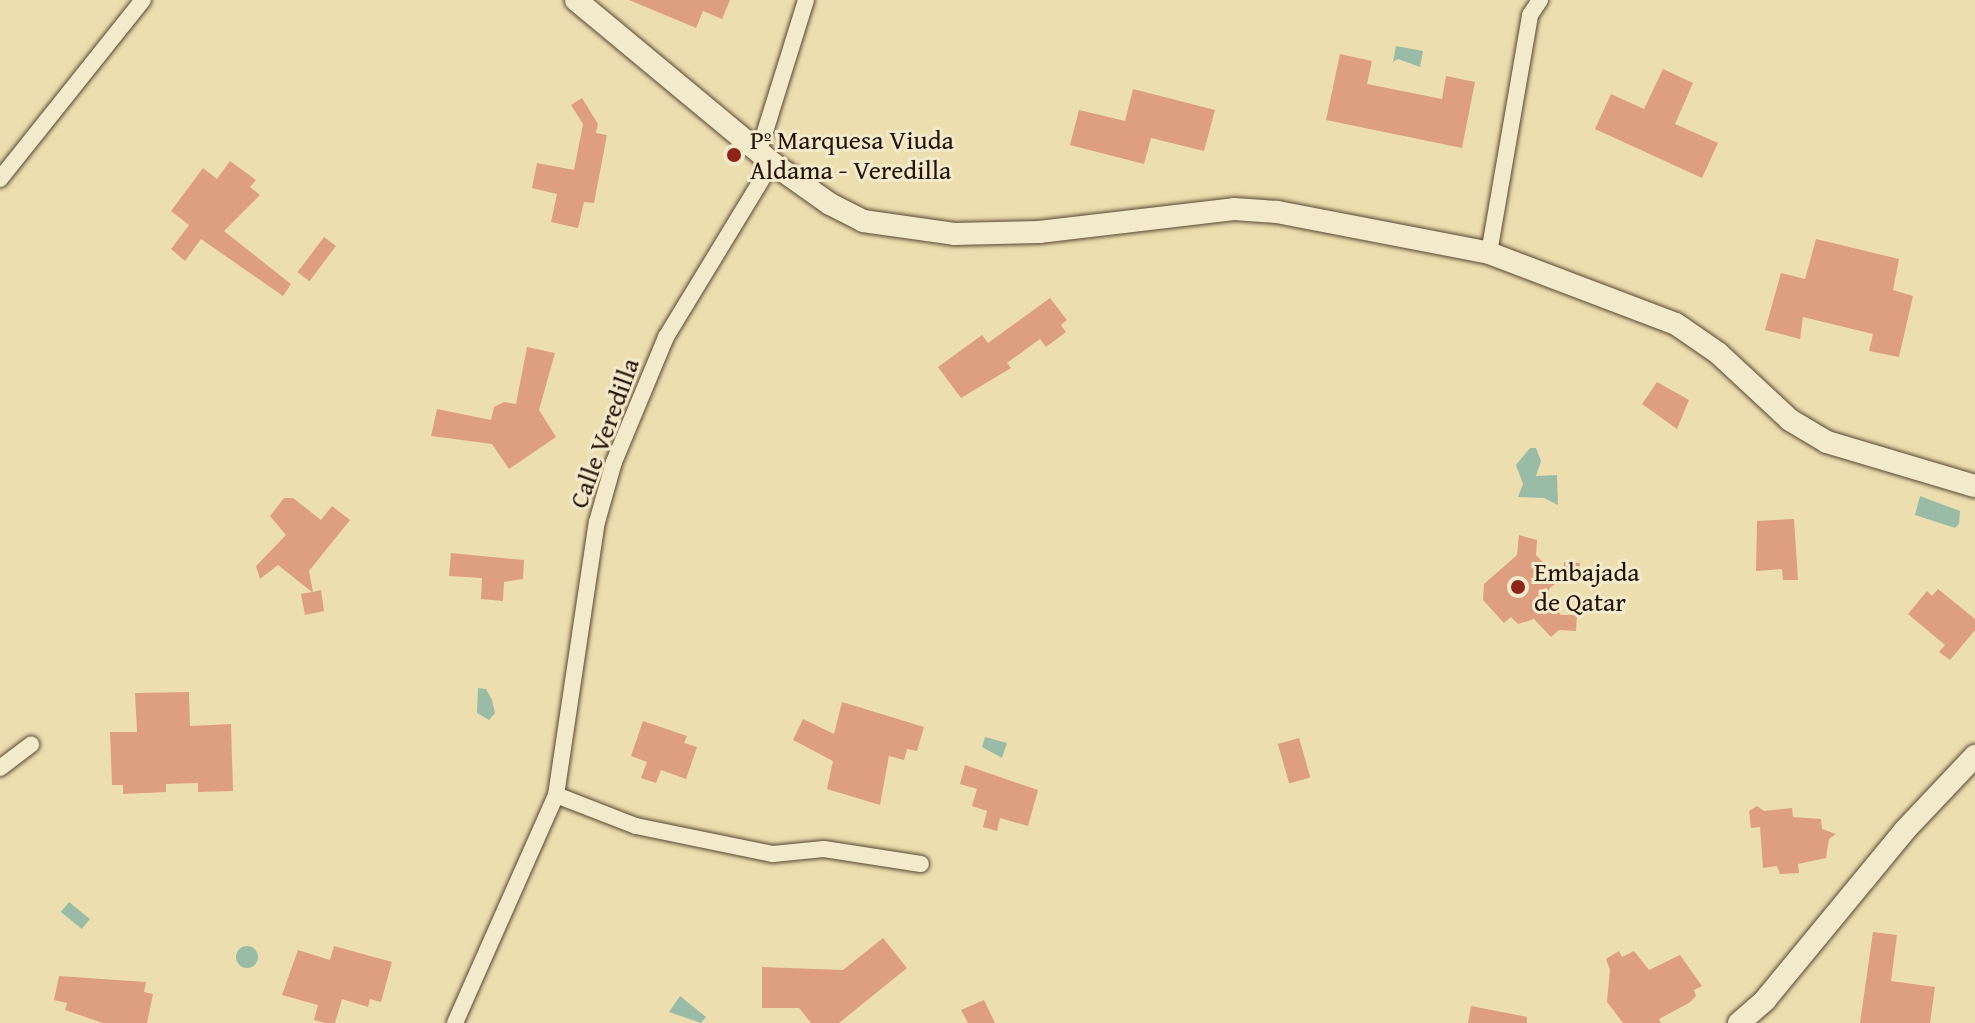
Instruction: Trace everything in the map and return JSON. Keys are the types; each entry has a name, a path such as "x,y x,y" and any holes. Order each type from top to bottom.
{"street":[{"path":"0,179 143,0"},
{"path":"576,0 765,157 830,204 863,221 910,231 1039,232 1234,209 1277,212 1489,253 1676,324 1718,353 1790,420 1827,442 1975,486"},
{"name":"Calle Veredilla","path":"455,1023 556,795 607,481 666,337 765,157 806,0"},
{"path":"1489,253 1530,15 1540,0"},
{"path":"0,768 31,745"},
{"path":"1739,1023 1765,1000 1905,830 1975,756"},
{"path":"556,795 636,826 773,854 824,849 921,864"}],"shaded area":[{"path":"1396,46 1423,51 1420,67 1398,59 1393,62"},
{"path":"1530,448 1536,448 1541,461 1536,476 1557,475 1558,505 1544,498 1518,497 1523,484 1516,465"},
{"path":"1920,496 1960,511 1959,524 1955,528 1915,515"},
{"path":"478,688 486,689 492,700 495,713 489,720 477,713"},
{"path":"985,737 1007,743 1002,758 982,747"},
{"path":"69,902 90,919 82,929 61,912"},
{"path":"247,946 255,949 258,957 255,965 247,968 239,965 236,957 239,949"},
{"path":"680,996 706,1017 701,1023 669,1012"}],"building":[{"path":"629,0 730,0 722,19 703,11 696,28"},
{"path":"1340,54 1372,61 1367,84 1442,99 1446,76 1475,82 1462,148 1326,120"},
{"path":"1663,69 1693,83 1675,124 1718,143 1702,178 1595,129 1611,94 1644,109"},
{"path":"1133,89 1215,110 1204,151 1151,138 1144,164 1070,145 1079,110 1125,121"},
{"path":"582,98 598,124 596,133 607,135 594,203 584,202 578,228 551,222 557,194 532,188 537,163 574,170 583,124 571,105"},
{"path":"230,161 256,180 250,187 260,195 224,231 291,284 283,296 201,239 185,261 171,249 189,225 171,211 203,168 217,179"},
{"path":"324,237 336,246 309,281 298,272"},
{"path":"1816,239 1899,259 1893,290 1913,296 1899,357 1869,351 1873,334 1803,317 1800,339 1765,330 1781,273 1805,279"},
{"path":"1050,298 1067,320 1061,325 1066,332 1046,347 1040,339 1007,363 1011,368 961,398 938,367 982,335 988,343"},
{"path":"527,347 555,353 539,410 556,437 509,469 492,444 431,436 437,409 491,420 494,407 504,402 516,404"},
{"path":"1657,382 1689,400 1677,429 1642,404"},
{"path":"284,498 293,498 321,520 332,506 350,520 309,571 313,592 321,590 324,611 305,615 301,594 312,592 278,565 260,579 256,566 286,535 270,516"},
{"path":"1794,519 1798,580 1783,580 1782,569 1756,571 1757,521"},
{"name":"Embajada de Qatar","path":"1519,535 1537,540 1536,555 1560,580 1549,589 1549,600 1561,615 1577,615 1576,631 1559,630 1551,637 1534,619 1518,624 1511,617 1504,623 1483,600 1484,584 1517,555"},
{"path":"451,553 524,560 523,579 504,582 503,601 481,599 482,578 449,576"},
{"path":"1564,562 1580,563 1579,580 1563,579"},
{"path":"1938,589 1975,619 1975,630 1950,660 1939,652 1945,645 1908,614 1927,591 1932,596"},
{"path":"189,692 190,726 231,724 233,791 198,792 198,783 166,784 166,792 123,794 123,785 112,785 110,732 137,732 135,693"},
{"path":"842,702 924,727 917,751 907,749 904,760 889,756 880,805 827,789 833,761 793,740 803,719 834,734"},
{"path":"643,721 687,736 684,743 697,747 686,779 661,770 656,783 641,778 647,762 631,756"},
{"path":"1299,738 1310,777 1289,783 1278,744"},
{"path":"965,765 1038,790 1028,826 1000,818 997,831 983,827 987,811 972,806 977,789 960,784"},
{"path":"1757,806 1764,811 1792,808 1793,817 1821,819 1822,829 1836,834 1829,839 1826,858 1798,864 1799,873 1780,874 1777,866 1763,868 1760,827 1751,828 1749,811"},
{"path":"1873,932 1897,935 1891,981 1935,987 1930,1023 1860,1023"},
{"path":"883,938 907,968 839,1023 811,1023 799,1008 762,1008 762,967 843,970"},
{"path":"334,946 392,962 381,1002 370,999 368,1007 342,999 335,1023 325,1023 314,1020 318,1005 282,995 298,950 330,960"},
{"path":"1619,951 1622,957 1634,951 1649,970 1680,955 1702,986 1694,990 1696,996 1689,1003 1659,1019 1661,1023 1623,1023 1607,1002 1610,970 1606,959"},
{"path":"59,976 146,982 144,992 153,994 147,1023 103,1023 65,1010 67,1003 54,1000"},
{"path":"984,1000 995,1023 968,1023 961,1010"},
{"path":"1471,1006 1527,1017 1527,1023 1468,1023"}],"place":[{"name":"Pº Marquesa Viuda Aldama - Veredilla","path":"734,155"},
{"name":"Embajada de Qatar","path":"1518,587"}]}
